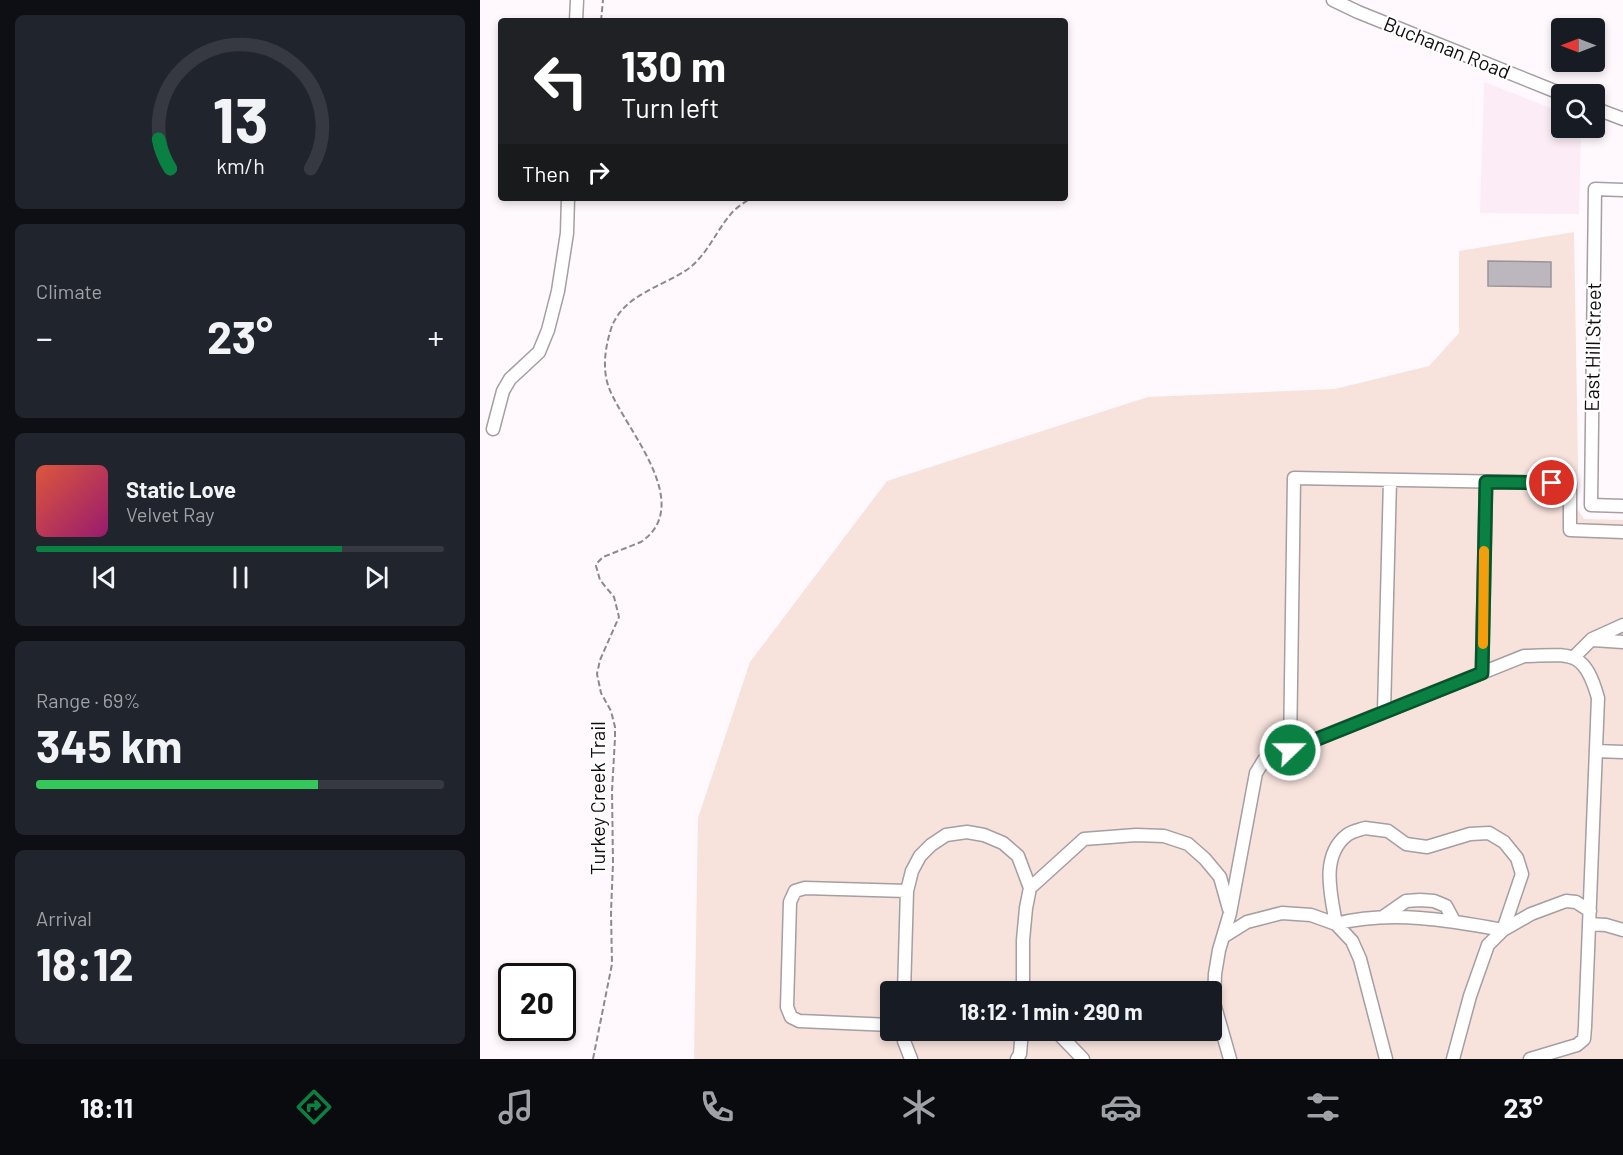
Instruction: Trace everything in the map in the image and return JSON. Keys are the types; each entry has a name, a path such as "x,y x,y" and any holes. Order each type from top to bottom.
{"street":[{"path":"576,18 577,0"},
{"name":"Buchanan Road","path":"1333,0 1551,90"},
{"path":"1605,112 1623,119"},
{"name":"East Hill Street","path":"1623,190 1595,189 1591,505 1623,506"},
{"path":"493,429 503,391 510,379 538,352 548,330 558,291 567,233 568,201"},
{"path":"1290,750 1294,478 1570,483 1570,530 1623,532"},
{"path":"1384,712 1390,480"},
{"path":"1482,673 1486,482"},
{"path":"1574,658 1592,639 1623,625"},
{"path":"1592,639 1623,642"},
{"path":"1230,1059 1214,1003 1215,974 1230,913 1256,773 1264,760 1524,656 1565,655 1581,661 1593,679 1598,698 1584,1039 1577,1045 1530,1059"},
{"path":"1596,752 1623,752"},
{"path":"1336,924 1329,884 1330,863 1337,845 1349,833 1365,828 1388,831 1406,844 1427,847 1470,834 1489,833 1504,842 1517,858 1522,874 1503,930"},
{"path":"904,981 907,891 912,871 920,856 931,845 946,835 967,832 984,835 1003,843 1018,856 1030,888 1023,940 1023,981"},
{"path":"1030,888 1084,839 1136,835 1164,836 1188,844 1205,859 1220,877 1230,913"},
{"path":"880,1025 799,1021 791,1017 787,1007 790,902 795,891 805,888 907,891"},
{"path":"1383,917 1406,901 1420,900 1434,901 1446,906 1454,921"},
{"path":"1453,1059 1470,996 1488,945 1503,930 1531,914 1566,901 1576,902 1590,911"},
{"path":"1223,937 1247,922 1282,913 1311,915 1336,924 1352,941 1360,959 1386,1059"},
{"path":"1336,924 1357,918 1383,917 1454,921 1503,930"},
{"path":"1589,924 1606,925 1623,930"},
{"path":"904,1041 911,1059"},
{"path":"1017,1059 1020,1054 1021,1041"},
{"path":"1065,1041 1083,1059"}],"path":[{"path":"601,18 603,0"},
{"name":"Turkey Creek Trail","path":"593,1059 612,964 610,912 615,738 611,711 601,693 597,674 600,660 619,617 614,597 600,580 596,566 603,556 646,538 658,523 661,507 660,489 652,464 609,387 605,371 606,345 612,326 628,305 644,292 676,276 695,263 709,247 731,214 747,201"}],"shaded area":[{"path":"1484,82 1551,108 1551,138 1581,138 1579,214 1480,213"},
{"path":"1574,232 1578,467 1576,507 1584,519 1623,520 1623,1059 694,1059 698,818 750,662 887,481 1148,397 1335,389 1429,366 1459,333 1459,251"}],"building":[{"path":"1488,261 1551,262 1551,287 1488,286"}],"slow traffic":[{"path":"1483,644 1484,551"}],"route":[{"path":"1290,750 1482,673 1486,482 1552,483"}]}
